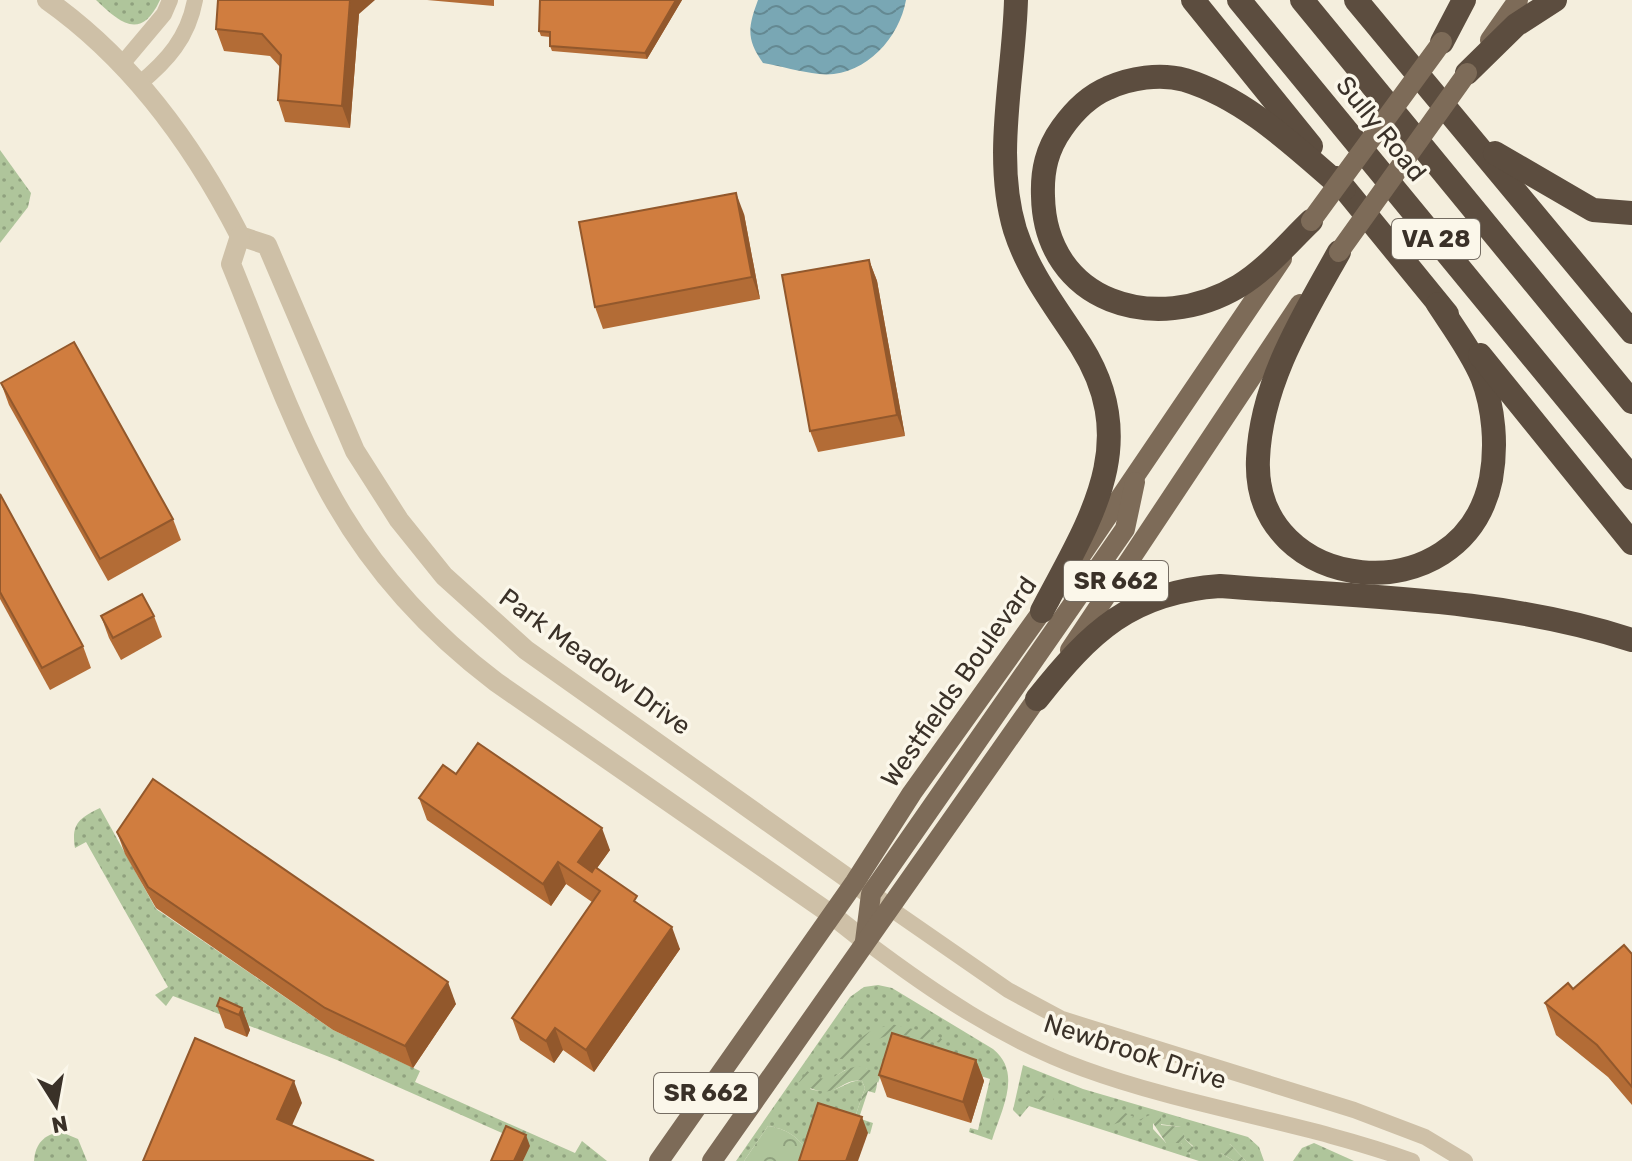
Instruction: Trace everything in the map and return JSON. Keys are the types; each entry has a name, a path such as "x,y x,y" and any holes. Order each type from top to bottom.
{"highway":[{"path":"1016,0 1006,151 1012,215 1028,263 1042,291 1096,372 1109,416 1110,434 1100,496 1042,611"},
{"path":"1193,0 1632,543"},
{"name":"Sully Road","path":"1239,0 1632,478"},
{"name":"Sully Road","path":"1302,0 1632,402"},
{"path":"1442,42 1464,0"},
{"path":"1467,73 1516,25 1555,0"},
{"path":"1360,4 1632,332"},
{"path":"1311,221 1264,268 1224,294 1166,311 1131,308 1100,296 1088,287 1055,250 1043,217 1044,166 1055,138 1089,99 1120,83 1160,77 1180,79 1226,98 1275,130 1344,189"},
{"path":"1461,125 1511,165 1593,210 1632,213"},
{"path":"1339,252 1290,339 1268,405 1258,460 1260,485 1273,518 1303,551 1333,567 1365,573 1397,572 1430,562 1464,537 1484,504 1494,463 1493,428 1487,394 1467,350 1438,304"},
{"path":"1037,699 1072,655 1110,621 1153,598 1187,588 1220,586 1511,610 1575,621 1632,640"}],"main road":[{"name":"Westfields Boulevard","path":"659,1161 832,915 863,888 912,793 1224,349 1264,284 1471,0"},
{"name":"SR 662","path":"712,1161 1037,699 1293,313 1518,0"},
{"path":"865,941 863,888 1125,529 1137,474"}],"street":[{"name":"Park Meadow Drive","path":"47,0 122,64 189,145 240,236 267,245 355,451 399,520 444,576 526,650 863,888"},
{"path":"122,64 164,14 170,0"},
{"path":"139,84 166,62 183,38 195,0"},
{"name":"Newbrook Drive","path":"240,236 231,264 324,483 368,552 404,597 453,647 496,682 832,915 964,1012 1048,1054 1141,1086 1324,1133 1412,1161"},
{"name":"Newbrook Drive","path":"863,888 1008,990 1062,1019 1354,1110 1425,1137 1465,1161"}],"green space":[{"path":"96,0 160,0 145,21 130,24 113,15"},
{"path":"0,150 31,193 28,207 0,243"},
{"path":"100,808 156,909 333,1030 420,1071 415,1082 575,1153 582,1141 607,1161 523,1161 529,1145 337,1060 173,996 166,1006 155,995 168,987 86,842 75,848 74,833 78,823"},
{"path":"878,985 892,988 993,1049 1002,1059 1007,1069 1007,1092 992,1140 969,1132 970,1128 978,1130 990,1079 900,1050 884,1066 878,1083 866,1068 845,1070 830,1080 819,1079 810,1089 828,1091 862,1081 865,1088 855,1117 873,1123 870,1134 819,1117 808,1152 791,1134 768,1126 744,1161 736,1161 850,997 864,987"},
{"path":"891,1024 926,1032 929,1029 943,1040 941,1043 893,1033 850,1051 848,1059 840,1059 840,1049 852,1039 855,1042 869,1032"},
{"path":"1023,1065 1083,1089 1248,1137 1259,1147 1264,1161 1246,1161 1230,1144 1221,1153 1234,1161 1199,1161 1029,1106 1020,1117 1013,1110","holes":["1153,1123 1181,1127 1185,1139 1193,1146 1190,1154 1181,1143 1166,1143 1153,1129"]},
{"path":"862,1066 874,1073 877,1084 875,1093 868,1091 859,1118 855,1117 865,1088 862,1081 830,1091 812,1089 799,1082 807,1071 824,1079"},
{"path":"1024,1085 1030,1094 1053,1098 1055,1103 1049,1108 1022,1091"},
{"path":"1110,1106 1134,1117 1112,1125"},
{"path":"1154,1113 1161,1117 1161,1125 1182,1127 1185,1139 1195,1149 1196,1155 1187,1152 1181,1143 1166,1143 1153,1123 1139,1120"},
{"path":"768,1126 786,1131 796,1138 808,1152 805,1161 744,1161"},
{"path":"61,1132 78,1139 87,1161 34,1161 42,1141"},
{"path":"1314,1143 1354,1161 1293,1161 1302,1148"},
{"path":"1230,1144 1246,1161 1234,1161 1221,1153 1221,1147"}],"water":[{"path":"758,0 906,0 896,29 876,54 850,70 819,74 763,63 750,33"}],"building":[{"path":"218,0 350,0 342,106 278,100 281,55 262,34 216,29"},
{"path":"540,0 676,0 645,53 550,46 550,32 539,31"},
{"path":"736,193 752,277 595,307 579,222"},
{"path":"869,260 897,415 810,431 782,275"},
{"path":"74,342 173,519 100,559 1,383"},
{"path":"0,494 83,646 42,668 0,592"},
{"path":"142,594 154,616 113,638 101,616"},
{"path":"478,743 602,828 578,862 592,872 595,867 637,896 634,901 672,927 586,1050 555,1028 546,1041 512,1018 600,891 558,862 543,884 419,798 443,765 456,774"},
{"path":"153,779 448,982 405,1046 325,1008 148,887 117,832"},
{"path":"1624,945 1632,954 1632,1087 1597,1045 1545,1003 1568,983 1573,989"},
{"path":"220,998 242,1008 239,1015 217,1006"},
{"path":"892,1033 976,1060 963,1102 879,1075"},
{"path":"195,1038 294,1081 277,1119 374,1161 143,1161"},
{"path":"818,1103 862,1117 846,1161 799,1161"},
{"path":"506,1126 526,1135 514,1161 491,1161"}]}
